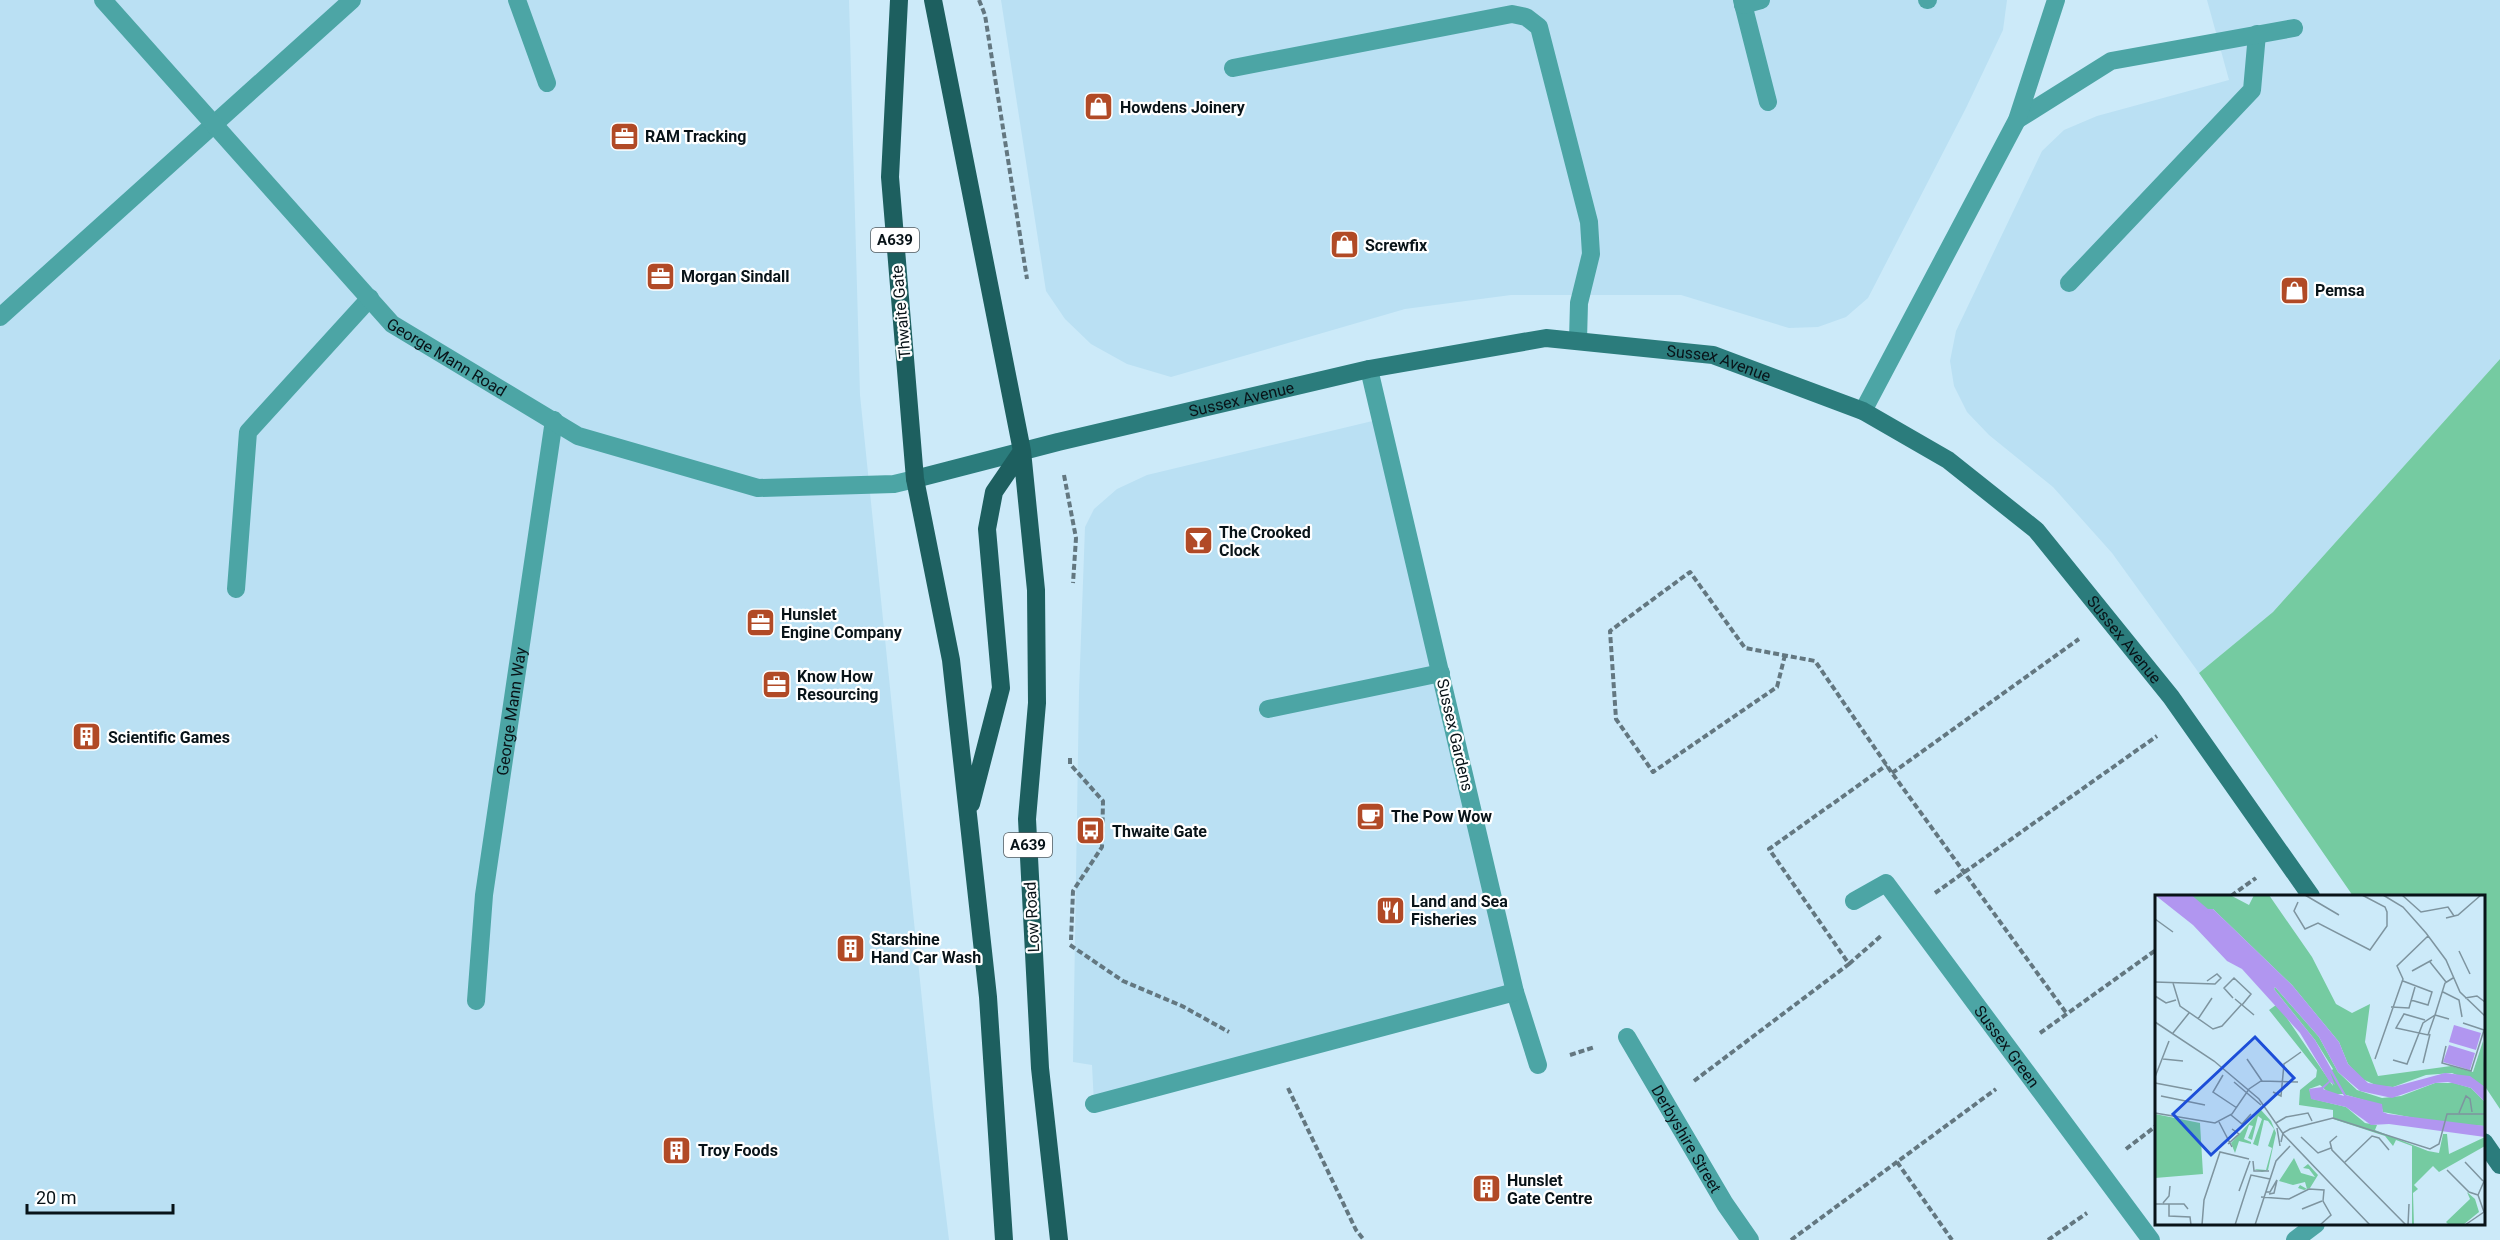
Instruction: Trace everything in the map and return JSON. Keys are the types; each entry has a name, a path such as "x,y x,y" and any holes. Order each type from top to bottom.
{"main road":[{"name":"Thwaite Gate","path":"899,0 890,177 915,479"},
{"name":"A639","path":"933,0 1022,450 994,492 987,529 1002,688 968,814"},
{"name":"Low Road","path":"1022,450 1036,590 1037,703 1027,819 1040,1068 1059,1240"},
{"name":"A639","path":"915,479 951,660 988,997 1004,1240"}],"street":[{"name":"George Mann Road","path":"103,0 392,324 578,436 758,488 894,484 915,479"},
{"path":"0,317 352,0"},
{"path":"517,0 547,83"},
{"path":"1761,0 1743,2 1768,102"},
{"path":"1863,411 2017,120 2056,0"},
{"path":"1233,68 1512,14 1526,17 1539,27 1589,222 1590,254 1580,303 1578,340"},
{"path":"2017,120 2111,61 2294,28"},
{"path":"2069,283 2252,90 2257,34"},
{"path":"236,589 248,432 369,298"},
{"name":"Sussex Avenue","path":"915,479 1022,450 1369,369 1546,338 1713,355 1863,411 1948,460 2036,530 2184,717 2310,895"},
{"name":"Sussex Gardens","path":"1369,369 1515,992 1538,1065"},
{"name":"George Mann Way","path":"476,1001 484,895 554,420"},
{"path":"1268,709 1441,673"},
{"name":"Sussex Green","path":"1854,901 1886,883 2151,1240"},
{"path":"1094,1104 1515,992"},
{"name":"Derbyshire Street","path":"1628,1037 1725,1204 1750,1240"},
{"path":"2485,1144 2500,1166"},
{"path":"2295,1240 2315,1225"}],"path":[{"path":"979,0 985,15 1028,286"},
{"path":"1058,442 1076,538 1073,590"},
{"path":"1785,655 1777,687 1653,772 1616,719 1610,631 1690,572 1744,648 1785,655 1815,661 1892,774 2067,1014"},
{"path":"1892,774 2108,619"},
{"path":"1666,1103 1849,964 1908,913 2184,717"},
{"path":"1070,753 1070,764 1102,801 1102,847 1073,891 1071,957"},
{"path":"1849,964 1769,849 1887,765"},
{"path":"1032,919 1123,981 1182,1006 1273,1056 1351,1220 1364,1240"},
{"path":"2012,1053 2155,951"},
{"path":"1538,1065 1628,1037"},
{"path":"1791,1240 2023,1069"},
{"path":"1897,1162 1952,1240"},
{"path":"2048,1240 2115,1192"}],"shaded area":[{"path":"0,0 849,0 860,395 934,1117 949,1240 0,1240"},
{"path":"1001,0 2007,0 2003,30 1966,108 1868,298 1846,317 1818,327 1789,328 1681,295 1511,295 1405,309 1171,377 1127,364 1091,344 1065,319 1046,291"},
{"path":"2207,0 2500,0 2500,359 2273,612 2199,673 2112,553 2053,487 1989,435 1967,412 1954,386 1950,361 1956,331 2042,151 2064,130 2097,116 2229,80"},
{"path":"1381,419 1515,992 1094,1104 1092,1065 1073,1062 1079,692 1085,527 1094,509 1117,489 1147,475"}],"green space":[{"path":"2500,359 2500,1109 2485,1086 2485,895 2352,895 2199,673 2273,612"}],"place":[{"name":"Howdens Joinery","path":"1099,107"},
{"name":"RAM Tracking","path":"624,136"},
{"name":"Screwfix","path":"1344,245"},
{"name":"Morgan Sindall","path":"660,276"},
{"name":"Pemsa","path":"2294,290"},
{"name":"The Crooked Clock","path":"1198,541"},
{"name":"Hunslet Engine Company","path":"760,623"},
{"name":"Know How Resourcing","path":"776,685"},
{"name":"Scientific Games","path":"87,737"},
{"name":"The Pow Wow","path":"1370,816"},
{"name":"Thwaite Gate","path":"1091,831"},
{"name":"Land and Sea Fisheries","path":"1390,910"},
{"name":"Starshine Hand Car Wash","path":"850,948"},
{"name":"Troy Foods","path":"677,1150"},
{"name":"Hunslet Gate Centre","path":"1486,1189"}]}
